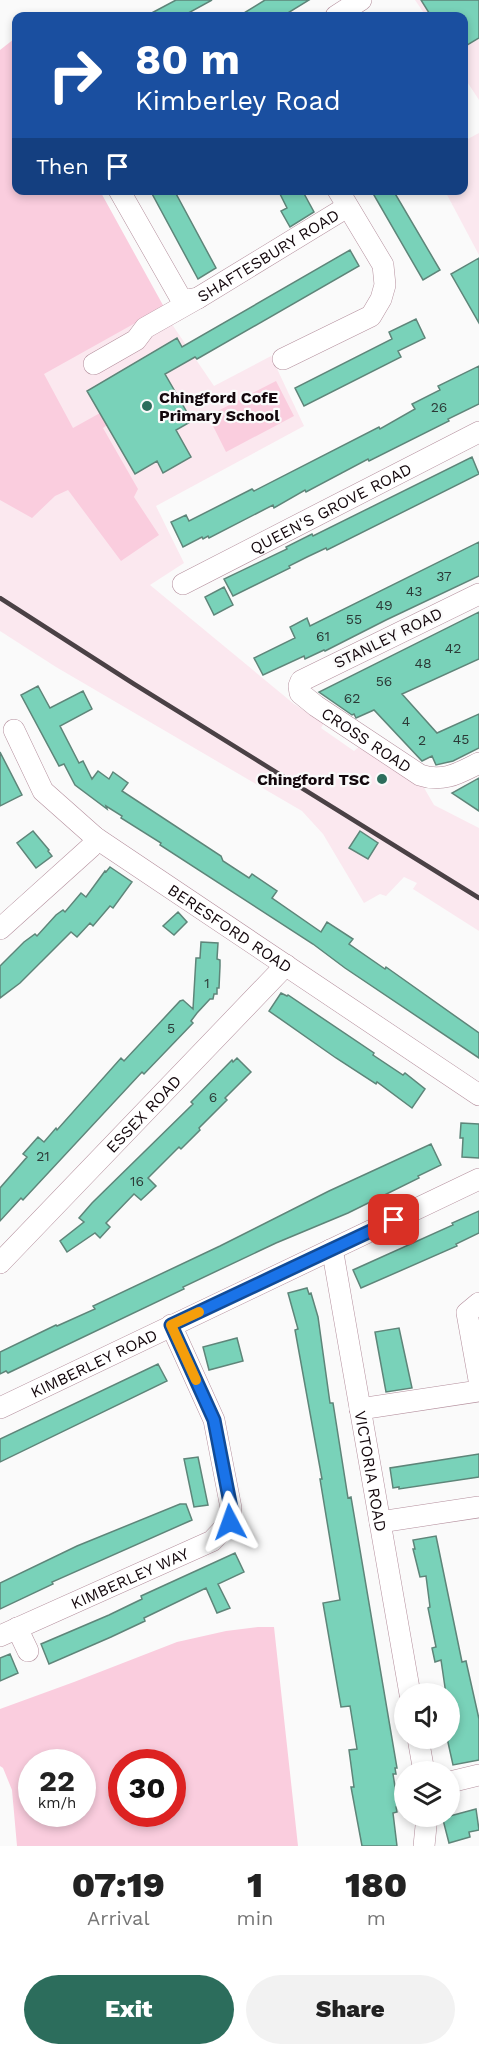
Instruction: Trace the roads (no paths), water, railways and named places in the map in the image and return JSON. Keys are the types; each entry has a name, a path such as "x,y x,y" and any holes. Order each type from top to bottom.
{"street":[{"path":"342,12 361,0"},
{"path":"122,195 180,297 192,299"},
{"path":"283,359 371,316 381,299 385,285 383,265 343,199"},
{"name":"SHAFTESBURY ROAD","path":"94,364 136,340 145,328 343,199"},
{"name":"QUEEN'S GROVE ROAD","path":"183,584 479,432"},
{"name":"STANLEY ROAD","path":"299,686 301,681 479,594"},
{"name":"CROSS ROAD","path":"299,686 300,693 316,706 420,775 446,779 479,763"},
{"name":"BERESFORD ROAD","path":"14,730 43,791 96,838 479,1095"},
{"path":"0,929 91,847 96,838"},
{"name":"ESSEX ROAD","path":"0,1263 277,976 285,965"},
{"name":"KIMBERLEY ROAD","path":"0,1408 479,1179"},
{"name":"VICTORIA ROAD","path":"330,1250 334,1259 408,1683"},
{"path":"479,1303 467,1313 479,1380"},
{"name":"KIMBERLEY WAY","path":"8,1632 213,1540 230,1522 231,1508 214,1420 171,1325"},
{"path":"360,1409 479,1391"},
{"path":"380,1522 479,1507"},
{"path":"8,1632 28,1651"},
{"path":"460,1780 479,1775"},
{"path":"424,1846 426,1827"}],"railway":[{"path":"0,598 479,898"}],"place":[{"name":"Chingford CofE Primary School","path":"147,406"},
{"name":"Chingford TSC","path":"382,779"}]}
